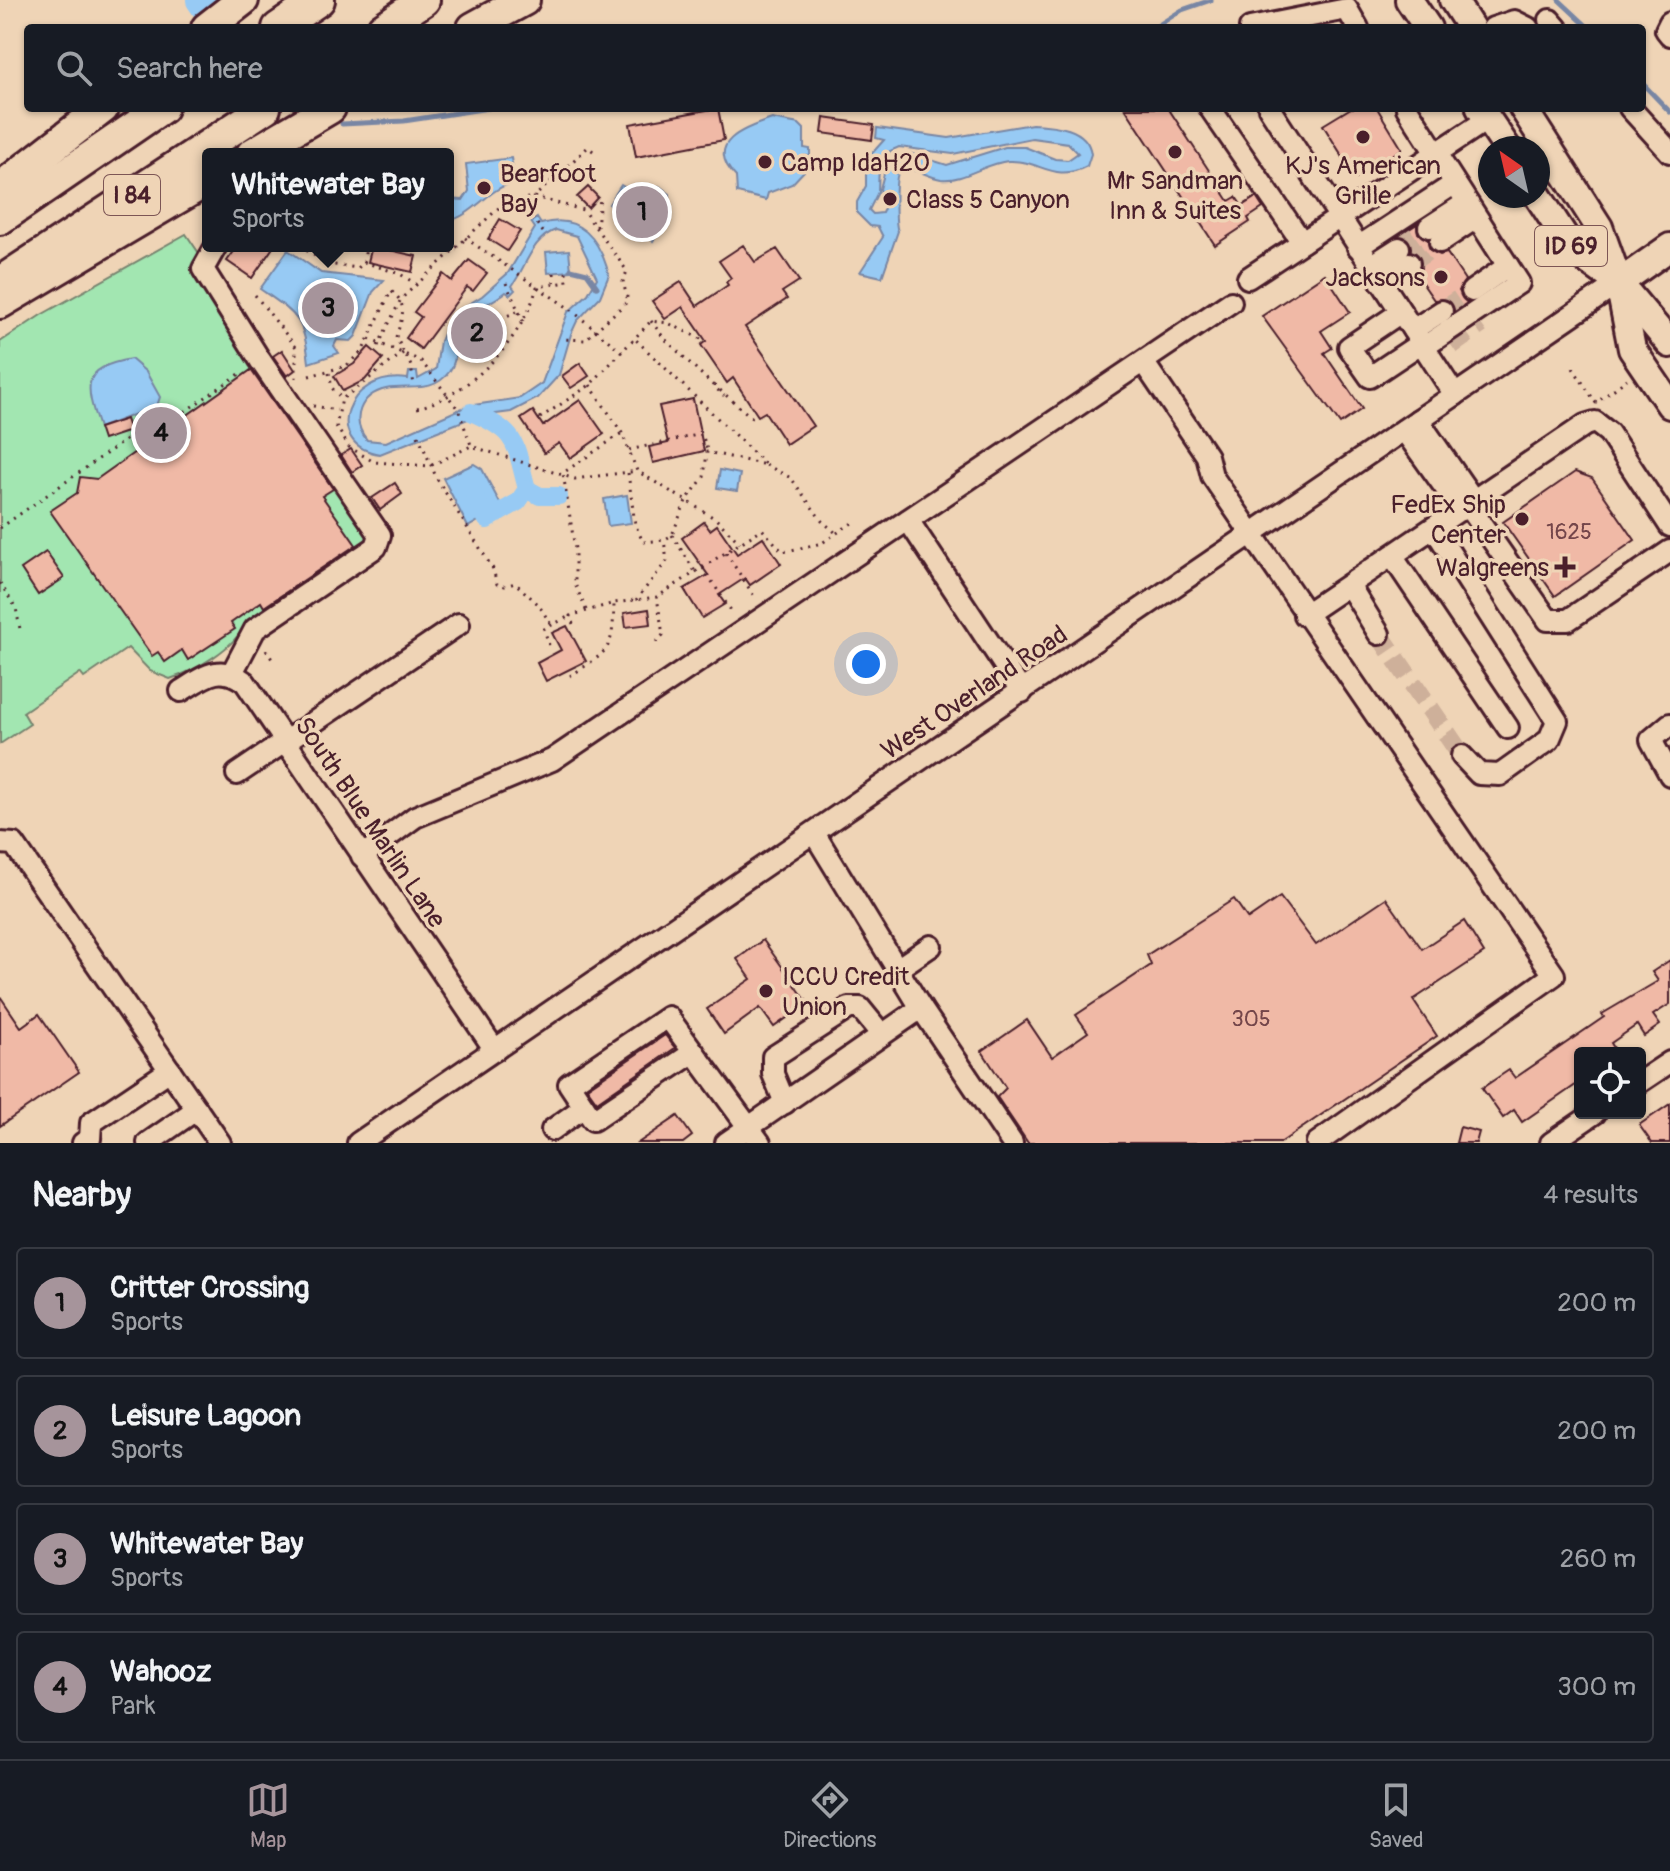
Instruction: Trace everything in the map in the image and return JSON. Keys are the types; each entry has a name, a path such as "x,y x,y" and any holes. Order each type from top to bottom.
{"highway":[{"path":"212,24 243,0"},
{"path":"284,24 319,0"},
{"path":"389,24 424,0"},
{"path":"480,24 524,0"},
{"path":"0,188 98,112"},
{"name":"I 84","path":"0,219 156,112"},
{"name":"I 84","path":"204,148 259,112"},
{"path":"262,148 323,112"},
{"name":"I 84","path":"0,282 202,149"},
{"path":"0,303 202,184"}],"main road":[{"path":"1409,0 1425,24"},
{"path":"1453,0 1468,24"},
{"name":"ID 69","path":"1526,112 1599,227 1619,283 1632,349 1670,405"},
{"path":"1484,114 1499,136"},
{"name":"ID 69","path":"1546,208 1573,250 1619,283 1670,344"},
{"path":"1619,283 1670,247"}],"street":[{"path":"1270,24 1347,9 1356,24"},
{"path":"1670,22 1666,30 1670,35"},
{"path":"1213,112 1302,242"},
{"path":"1272,112 1455,395"},
{"path":"1409,112 1522,293 1481,324"},
{"path":"1634,112 1670,152"},
{"path":"1248,278 1435,154 1484,114"},
{"path":"1358,247 1454,184"},
{"path":"1434,235 1471,210"},
{"path":"181,691 212,672 232,673 255,629 376,547 380,535 260,360 203,269 213,252"},
{"path":"1376,274 1404,256"},
{"path":"1472,291 1513,275"},
{"path":"1401,312 1349,347 1370,377 1422,344 1513,275"},
{"name":"West Overland Road","path":"358,1143 1619,283"},
{"path":"362,856 415,817 552,760 1231,302"},
{"path":"1422,344 1442,311"},
{"path":"1422,344 1451,345"},
{"path":"1144,363 1207,456 1212,476 1304,615 1554,975 1317,1143"},
{"path":"1304,615 1585,425 1595,422 1609,433 1670,526"},
{"path":"1411,425 1548,620 1568,620 1670,551"},
{"path":"908,520 1022,692"},
{"path":"1434,528 1557,721 1549,740 1500,775 1479,774 1462,756"},
{"path":"1392,556 1508,728"},
{"path":"1349,585 1379,634"},
{"path":"237,774 459,624"},
{"name":"South Blue Marlin Lane","path":"232,673 245,682 495,1050"},
{"path":"1670,724 1651,740 1670,775"},
{"path":"814,833 921,1008 1012,1143"},
{"path":"0,843 14,844 220,1143"},
{"path":"897,969 931,946"},
{"path":"785,1103 773,1074 773,1057 849,1008 860,1008 882,1035"},
{"path":"726,1143 754,1135 785,1103 921,1008"},
{"path":"694,1052 593,1120 569,1084 668,1017 694,1052 754,1135"},
{"path":"1646,1078 1670,1062"},
{"path":"83,1143 90,1139 91,1123 170,1070"},
{"path":"552,1130 584,1107"},
{"path":"148,1143 197,1109"},
{"path":"1551,1143 1586,1119"}],"path":[{"path":"543,232 527,210 534,197 588,147 597,154"},
{"path":"454,252 505,202 534,197 583,210 627,271 623,282 628,301 585,340 563,339"},
{"path":"597,227 600,198"},
{"path":"465,238 570,309 622,352"},
{"path":"309,252 327,264 358,268 364,262 365,252"},
{"path":"378,346 401,299 453,252"},
{"path":"364,262 400,274 416,284"},
{"path":"537,287 567,282 566,272"},
{"path":"554,273 554,284"},
{"path":"506,283 514,295 517,312 523,321"},
{"path":"417,408 449,397 492,360 523,321 537,287"},
{"path":"309,376 346,366 369,339 391,291 401,299 404,310 396,337 411,366 414,385"},
{"path":"255,295 296,347 296,383"},
{"path":"493,321 517,312"},
{"path":"651,321 724,396"},
{"path":"540,418 590,385 651,321 668,323 687,335 701,339"},
{"path":"633,337 766,465"},
{"path":"369,339 378,346 421,361 458,409 471,446"},
{"path":"483,350 492,360"},
{"path":"403,353 342,399 337,410 336,426 342,438 349,447 374,462 430,466 471,446 575,479 637,471"},
{"path":"0,528 157,418 168,423 254,364"},
{"path":"1573,368 1596,403 1630,377"},
{"path":"329,373 332,388 342,399"},
{"path":"711,384 721,387 756,421"},
{"path":"590,385 622,433 637,471 716,519 740,543"},
{"path":"307,405 337,410"},
{"path":"563,473 622,433"},
{"path":"628,473 638,535 643,542 664,540 672,535 686,501 704,477 707,452 702,434 629,450"},
{"path":"418,435 430,466 493,569 497,584 505,586 515,583 538,604 552,626"},
{"path":"707,452 766,465 791,478 822,521 836,534"},
{"path":"563,473 575,549 575,584 586,610"},
{"path":"549,645 544,629 586,610 657,597 762,529 783,552 822,543 855,521"},
{"path":"672,535 696,573"},
{"path":"636,600 667,561 664,540"},
{"path":"726,553 754,596"},
{"path":"703,568 732,612"},
{"path":"0,583 16,608 20,629"},
{"path":"656,642 663,635 657,597"},
{"path":"570,676 603,654 614,638 614,603"},
{"path":"570,616 573,624"},
{"path":"259,640 274,662"}],"green space":[{"path":"186,234 383,524 370,540 245,623 224,650 202,664 170,679 150,671 128,648 84,678 80,673 23,712 30,724 0,744 0,342 41,315"}],"water":[{"name":"Camp IdaH2O","path":"772,119 799,124 804,129 804,148 810,149 810,156 804,156 804,171 792,184 768,193 766,200 737,193 736,177 724,155 726,146 740,132"},
{"name":"Class 5 Canyon","path":"1032,124 1050,125 1077,133 1089,145 1091,154 1087,166 1065,173 1019,161 991,165 949,179 910,170 899,171 896,182 898,231 882,277 860,272 883,237 878,227 870,226 857,213 857,202 866,186 866,160 884,140 876,138 877,128 949,138","holes":["1032,138 1068,143 1078,153 1068,160 1055,159 1025,147 1005,147 947,165 909,153 886,166 880,189 885,206 882,213 873,214 869,210 878,192 879,164 890,151 899,147 953,154"]},
{"name":"Bearfoot Bay","path":"511,158 515,182 505,185 454,219 454,199 463,200 469,191 466,164"},
{"path":"621,185 645,199 659,186 670,194 670,201 660,208 669,215 653,241 609,204"},
{"path":"537,218 541,224 567,222 586,232 600,251 609,275 600,297 577,321 559,375 538,398 511,412 473,417 380,454 362,448 351,438 347,424 349,410 356,397 369,386 386,379 408,379 409,372 417,372 418,379 436,369 440,341 451,315 482,296 508,273 535,228 531,222","holes":["556,230 577,236 597,278 588,294 568,312 542,383 520,398 467,406 386,442 367,440 359,424 364,402 386,389 427,386 442,379 452,367 461,325 476,311 506,292 510,295 515,290 512,286 541,239"]},
{"path":"569,250 571,271 548,273 546,252"},
{"path":"287,252 321,273 384,280 373,292 356,336 351,341 337,340 334,346 339,353 309,363 304,336 296,318 260,289"},
{"path":"482,314 492,318 495,331 485,349 471,354 462,343 463,328"},
{"path":"131,359 146,372 160,397 157,406 99,428 91,400 91,381 95,373 103,368"},
{"path":"474,464 482,469 502,507 468,527 443,478"},
{"path":"720,470 740,474 737,491 717,488"},
{"path":"627,495 631,523 608,526 604,499"}],"building":[{"path":"696,112 719,112 724,140 636,157 630,124"},
{"name":"Mr Sandman Inn & Suites","path":"1128,112 1171,112 1229,201 1236,197 1242,206 1256,197 1263,208 1248,218 1250,222 1215,245"},
{"name":"KJ's American Grille","path":"1344,112 1379,112 1402,149 1356,178 1323,125"},
{"path":"824,118 874,125 872,140 822,133"},
{"path":"588,187 598,197 588,208 577,197"},
{"path":"500,219 520,231 507,251 488,239"},
{"path":"1417,224 1418,233 1428,240 1430,250 1440,255 1447,253 1465,280 1459,291 1467,303 1455,311 1447,299 1434,300 1416,274 1421,268 1420,256 1411,251 1409,240 1400,235"},
{"path":"743,245 755,262 777,249 799,281 782,292 787,299 745,327 813,426 786,444 765,412 758,416 733,378 727,383 701,345 706,341 683,307 665,319 652,301 681,282 697,306 728,285 726,282 731,278 719,261"},
{"path":"234,252 270,252 252,278 227,261"},
{"path":"370,252 398,252 416,256 412,272 368,262"},
{"path":"469,260 487,273 473,291 467,287 421,349 406,338 421,317 414,312 443,274 452,281"},
{"path":"1325,274 1350,312 1321,331 1332,348 1324,353 1362,409 1340,424 1262,316"},
{"path":"369,347 383,359 365,380 343,391 334,376 354,364"},
{"path":"282,350 295,370 287,376 273,356"},
{"path":"580,363 589,376 571,388 562,376"},
{"path":"251,370 333,489 322,496 356,545 264,607 261,602 231,623 235,629 188,660 182,650 165,662 158,652 152,656 50,511 77,493 80,477 97,479"},
{"path":"693,399 704,451 653,463 649,447 668,443 659,406"},
{"path":"580,400 604,434 570,458 559,443 544,453 521,419 533,411 543,426"},
{"path":"126,419 130,431 103,440 99,428"},
{"path":"351,449 362,465 352,472 341,455"},
{"name":"Walgreens","path":"1575,472 1592,478 1635,540 1555,596 1503,522"},
{"path":"395,483 402,494 380,510 372,498"},
{"path":"704,522 710,530 717,525 737,554 763,537 781,564 750,585 745,578 719,595 725,604 702,618 684,589 708,575 682,538"},
{"path":"46,552 64,578 38,595 21,569"},
{"path":"649,609 651,624 626,627 624,613"},
{"path":"567,626 586,661 546,681 537,663 561,650 552,633"},
{"path":"1280,897 1316,945 1386,898 1422,949 1464,921 1484,953 1413,1000 1437,1036 1280,1143 1028,1143 997,1097 1006,1088 982,1051 1027,1020 1052,1057 1088,1032 1076,1015 1151,965 1147,955 1234,899 1248,919"},
{"name":"ICCU Credit Union","path":"763,940 808,1003 774,1027 760,1008 724,1034 707,1009 751,979 737,959"},
{"path":"1670,960 1670,1004 1653,1015 1660,1025 1644,1036 1637,1025 1611,1043 1613,1047 1574,1047 1574,1086 1522,1122 1514,1110 1503,1118 1482,1088 1509,1070 1515,1078 1604,1017 1602,1014 1658,981 1652,972"},
{"path":"0,996 21,1027 39,1014 79,1072 0,1126"},
{"path":"665,1035 675,1048 597,1102 587,1088"},
{"path":"1670,1104 1670,1143 1652,1143 1639,1125"},
{"path":"678,1116 692,1136 683,1143 638,1143"},
{"path":"1460,1127 1479,1132 1476,1143 1456,1143"}],"waterway":[{"path":"201,0 215,20"},
{"path":"1160,24 1182,10 1211,0"},
{"path":"1559,0 1585,24"},
{"path":"1646,87 1670,112"},
{"path":"342,124 404,121 463,112"},
{"path":"571,269 587,273 597,287"},
{"path":"471,412 498,426 512,440 527,489 518,502 487,520 474,495"},
{"path":"527,489 540,496 559,496"}],"tunnel":[{"path":"1399,248 1429,227"},
{"path":"1409,263 1440,242"},
{"path":"1442,311 1472,291"},
{"path":"1451,345 1481,324"},
{"path":"1379,634 1462,756"}],"place":[{"name":"KJ's American Grille","path":"1363,137"},
{"name":"Mr Sandman Inn & Suites","path":"1175,152"},
{"name":"Camp IdaH2O","path":"765,162"},
{"name":"Bearfoot Bay","path":"484,188"},
{"name":"Class 5 Canyon","path":"890,199"},
{"name":"Critter Crossing","path":"642,212"},
{"name":"Jacksons","path":"1441,277"},
{"name":"Whitewater Bay","path":"328,308"},
{"name":"Leisure Lagoon","path":"477,333"},
{"name":"Wahooz","path":"161,433"},
{"name":"FedEx Ship Center","path":"1522,519"},
{"name":"Walgreens","path":"1565,567"},
{"name":"ICCU Credit Union","path":"766,991"}]}
